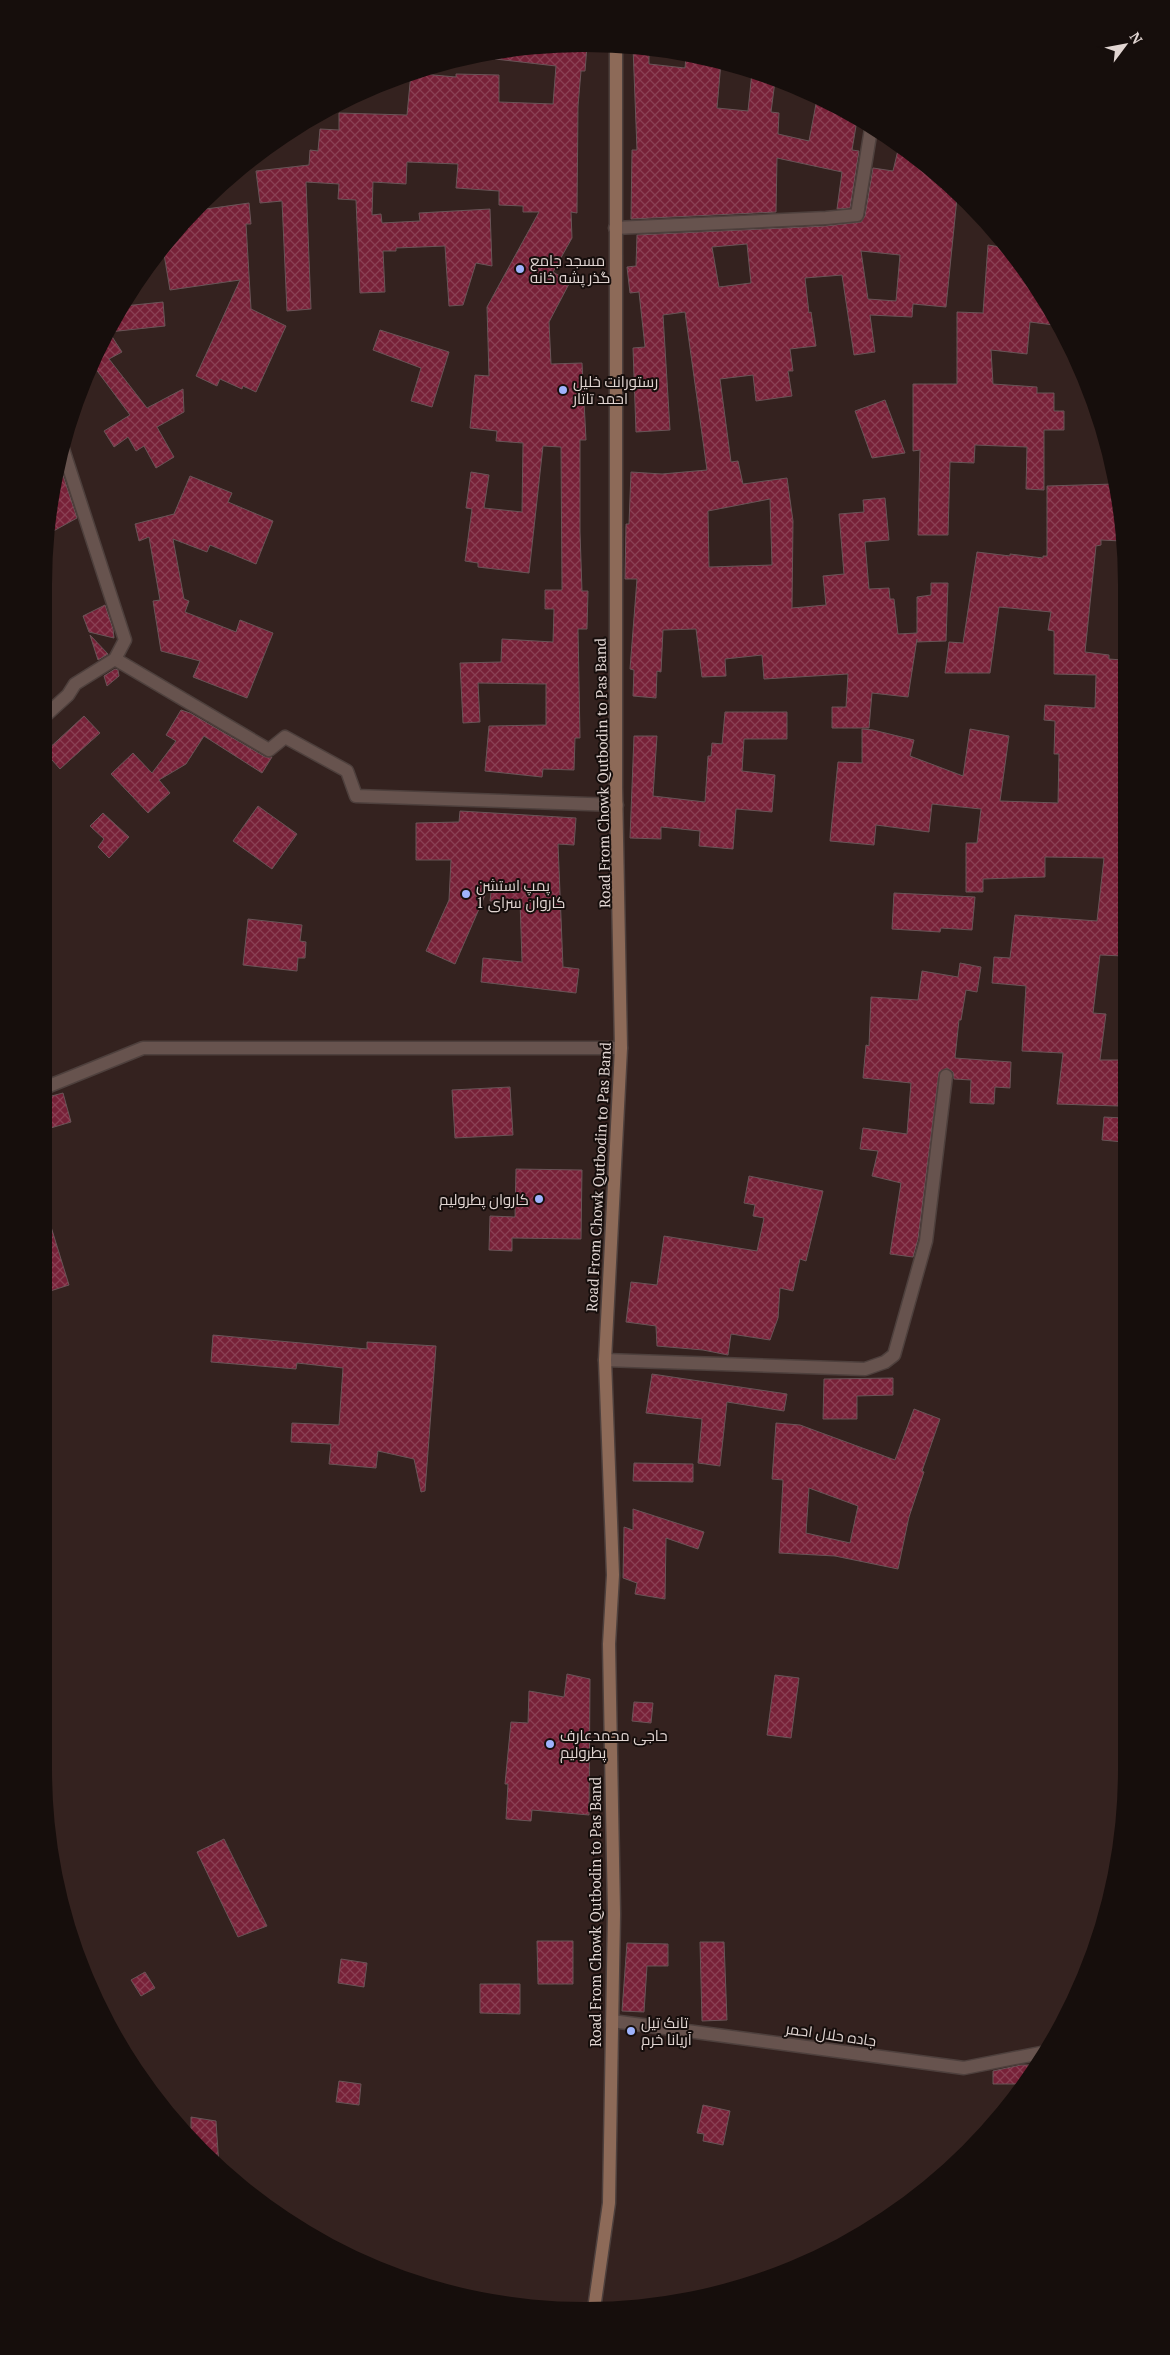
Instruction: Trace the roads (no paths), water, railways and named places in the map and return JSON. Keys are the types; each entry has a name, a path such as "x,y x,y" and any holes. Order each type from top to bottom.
{"main road":[{"name":"Road From Chowk Qutbodin to Pas Band","path":"595,2302 609,2202 614,1914 608,1644 612,1575 605,1360 621,1048 617,805 616,54"}],"street":[{"path":"615,228 858,215 871,136"},
{"path":"52,710 68,695 75,684 115,659 125,640 67,462"},
{"path":"115,659 269,750 285,737 347,771 356,796 617,805"},
{"path":"52,1085 143,1048 621,1048"},
{"path":"605,1360 865,1370 886,1362 894,1355 926,1241 946,1076"},
{"name":"جاده حلال احمر","path":"612,2021 964,2068 1035,2054"}],"place":[{"name":"مسجد جامع گذر پشه خانه","path":"520,269"},
{"name":"رستورانت خلیل احمد تاتار","path":"563,390"},
{"name":"پمپ استشن کاروان سرای 1","path":"466,894"},
{"name":"کاروان پطرولیم","path":"539,1199"},
{"name":"حاجی محمدعارف پطرولیم","path":"550,1744"},
{"name":"تانک تیل آریانا خرم","path":"631,2031"}]}
